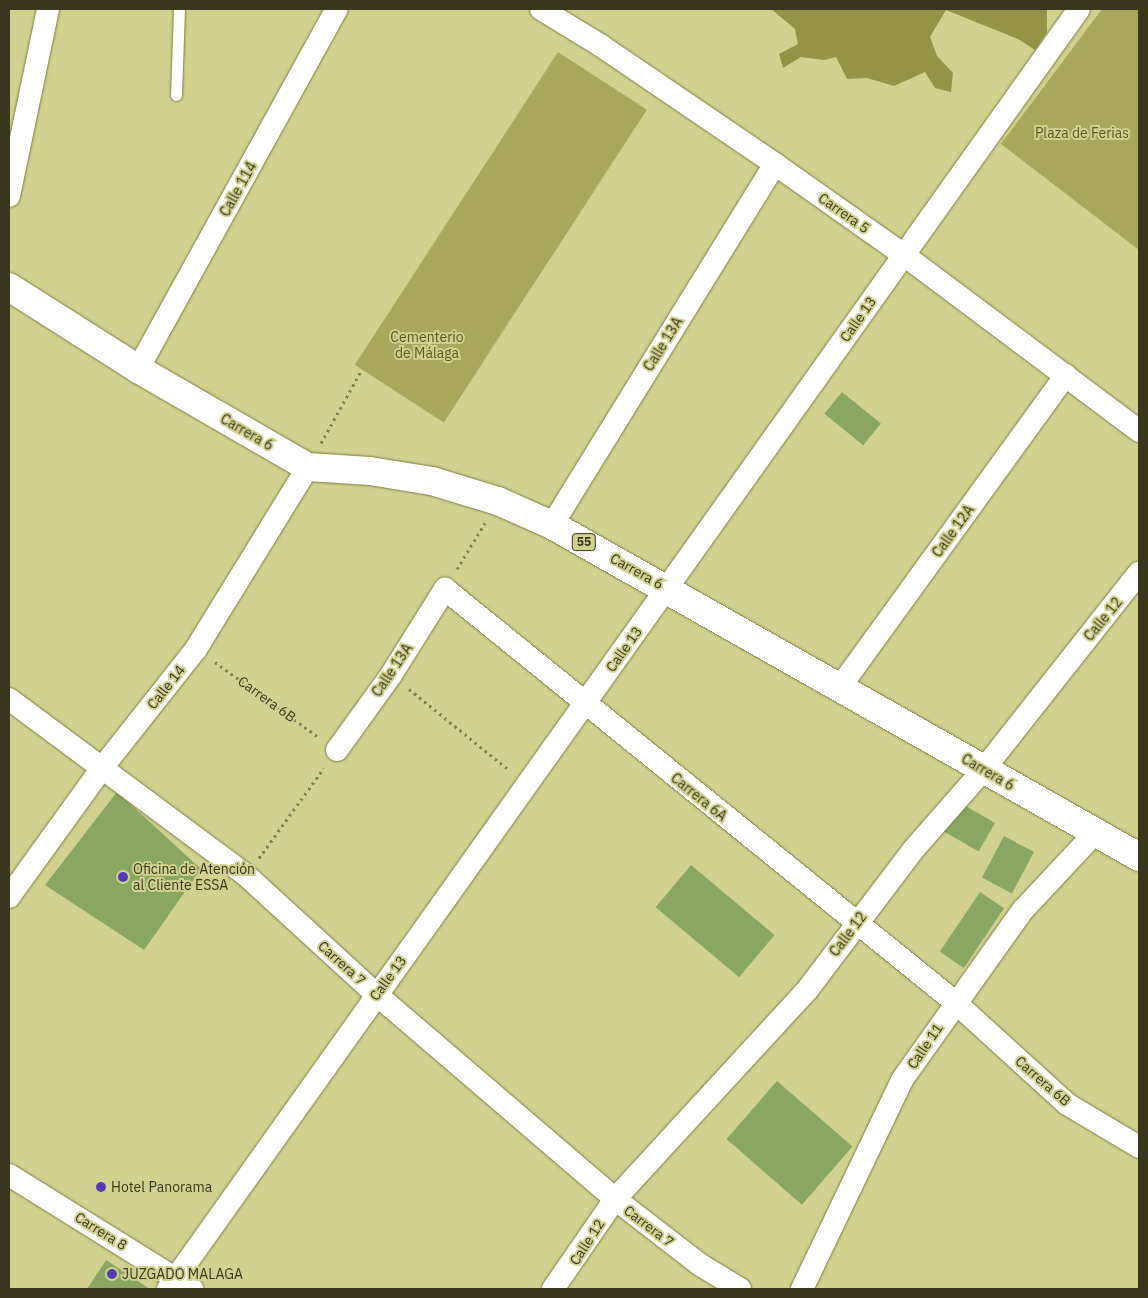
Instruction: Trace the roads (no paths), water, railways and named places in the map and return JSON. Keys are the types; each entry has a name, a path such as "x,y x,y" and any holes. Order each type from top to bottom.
{"highway":[{"name":"Carrera 6","path":"9,288 138,369 308,467 370,471 432,481 498,501 552,525 667,588 1139,858"}],"street":[{"path":"9,196 48,9"},
{"name":"Calle 114","path":"138,369 337,9"},
{"name":"Carrera 5","path":"541,9 600,45 904,255 1139,431"},
{"name":"Calle 13","path":"179,1286 376,994 1079,9"},
{"name":"Calle 13A","path":"552,525 774,164"},
{"name":"Calle 12A","path":"840,687 1066,375"},
{"name":"Calle 14","path":"9,897 102,768 196,649 308,467"},
{"name":"Calle 12","path":"553,1289 615,1200 808,989 855,924 984,769 1139,574"},
{"name":"Calle 13A","path":"337,750 391,675 445,589"},
{"name":"Carrera 6A","path":"445,589 584,705 855,924 955,1002"},
{"name":"Carrera 7","path":"9,699 247,876 376,994 615,1200 699,1264 740,1289"},
{"name":"Calle 11","path":"802,1289 902,1080 955,1002 1023,910 1096,833"},
{"name":"Carrera 6B","path":"955,1002 1067,1104 1139,1147"},
{"name":"Carrera 8","path":"9,1175 179,1286"}],"lane":[{"path":"176,95 178,9"}],"place":[{"name":"Oficina de Atención al Cliente ESSA","path":"123,877"},
{"name":"Hotel Panorama","path":"101,1187"},
{"name":"JUZGADO MALAGA","path":"112,1274"}],"park label":[{"name":"Plaza de Ferias","path":"1082,133"},
{"name":"Cementerio de Málaga","path":"427,346"}]}
